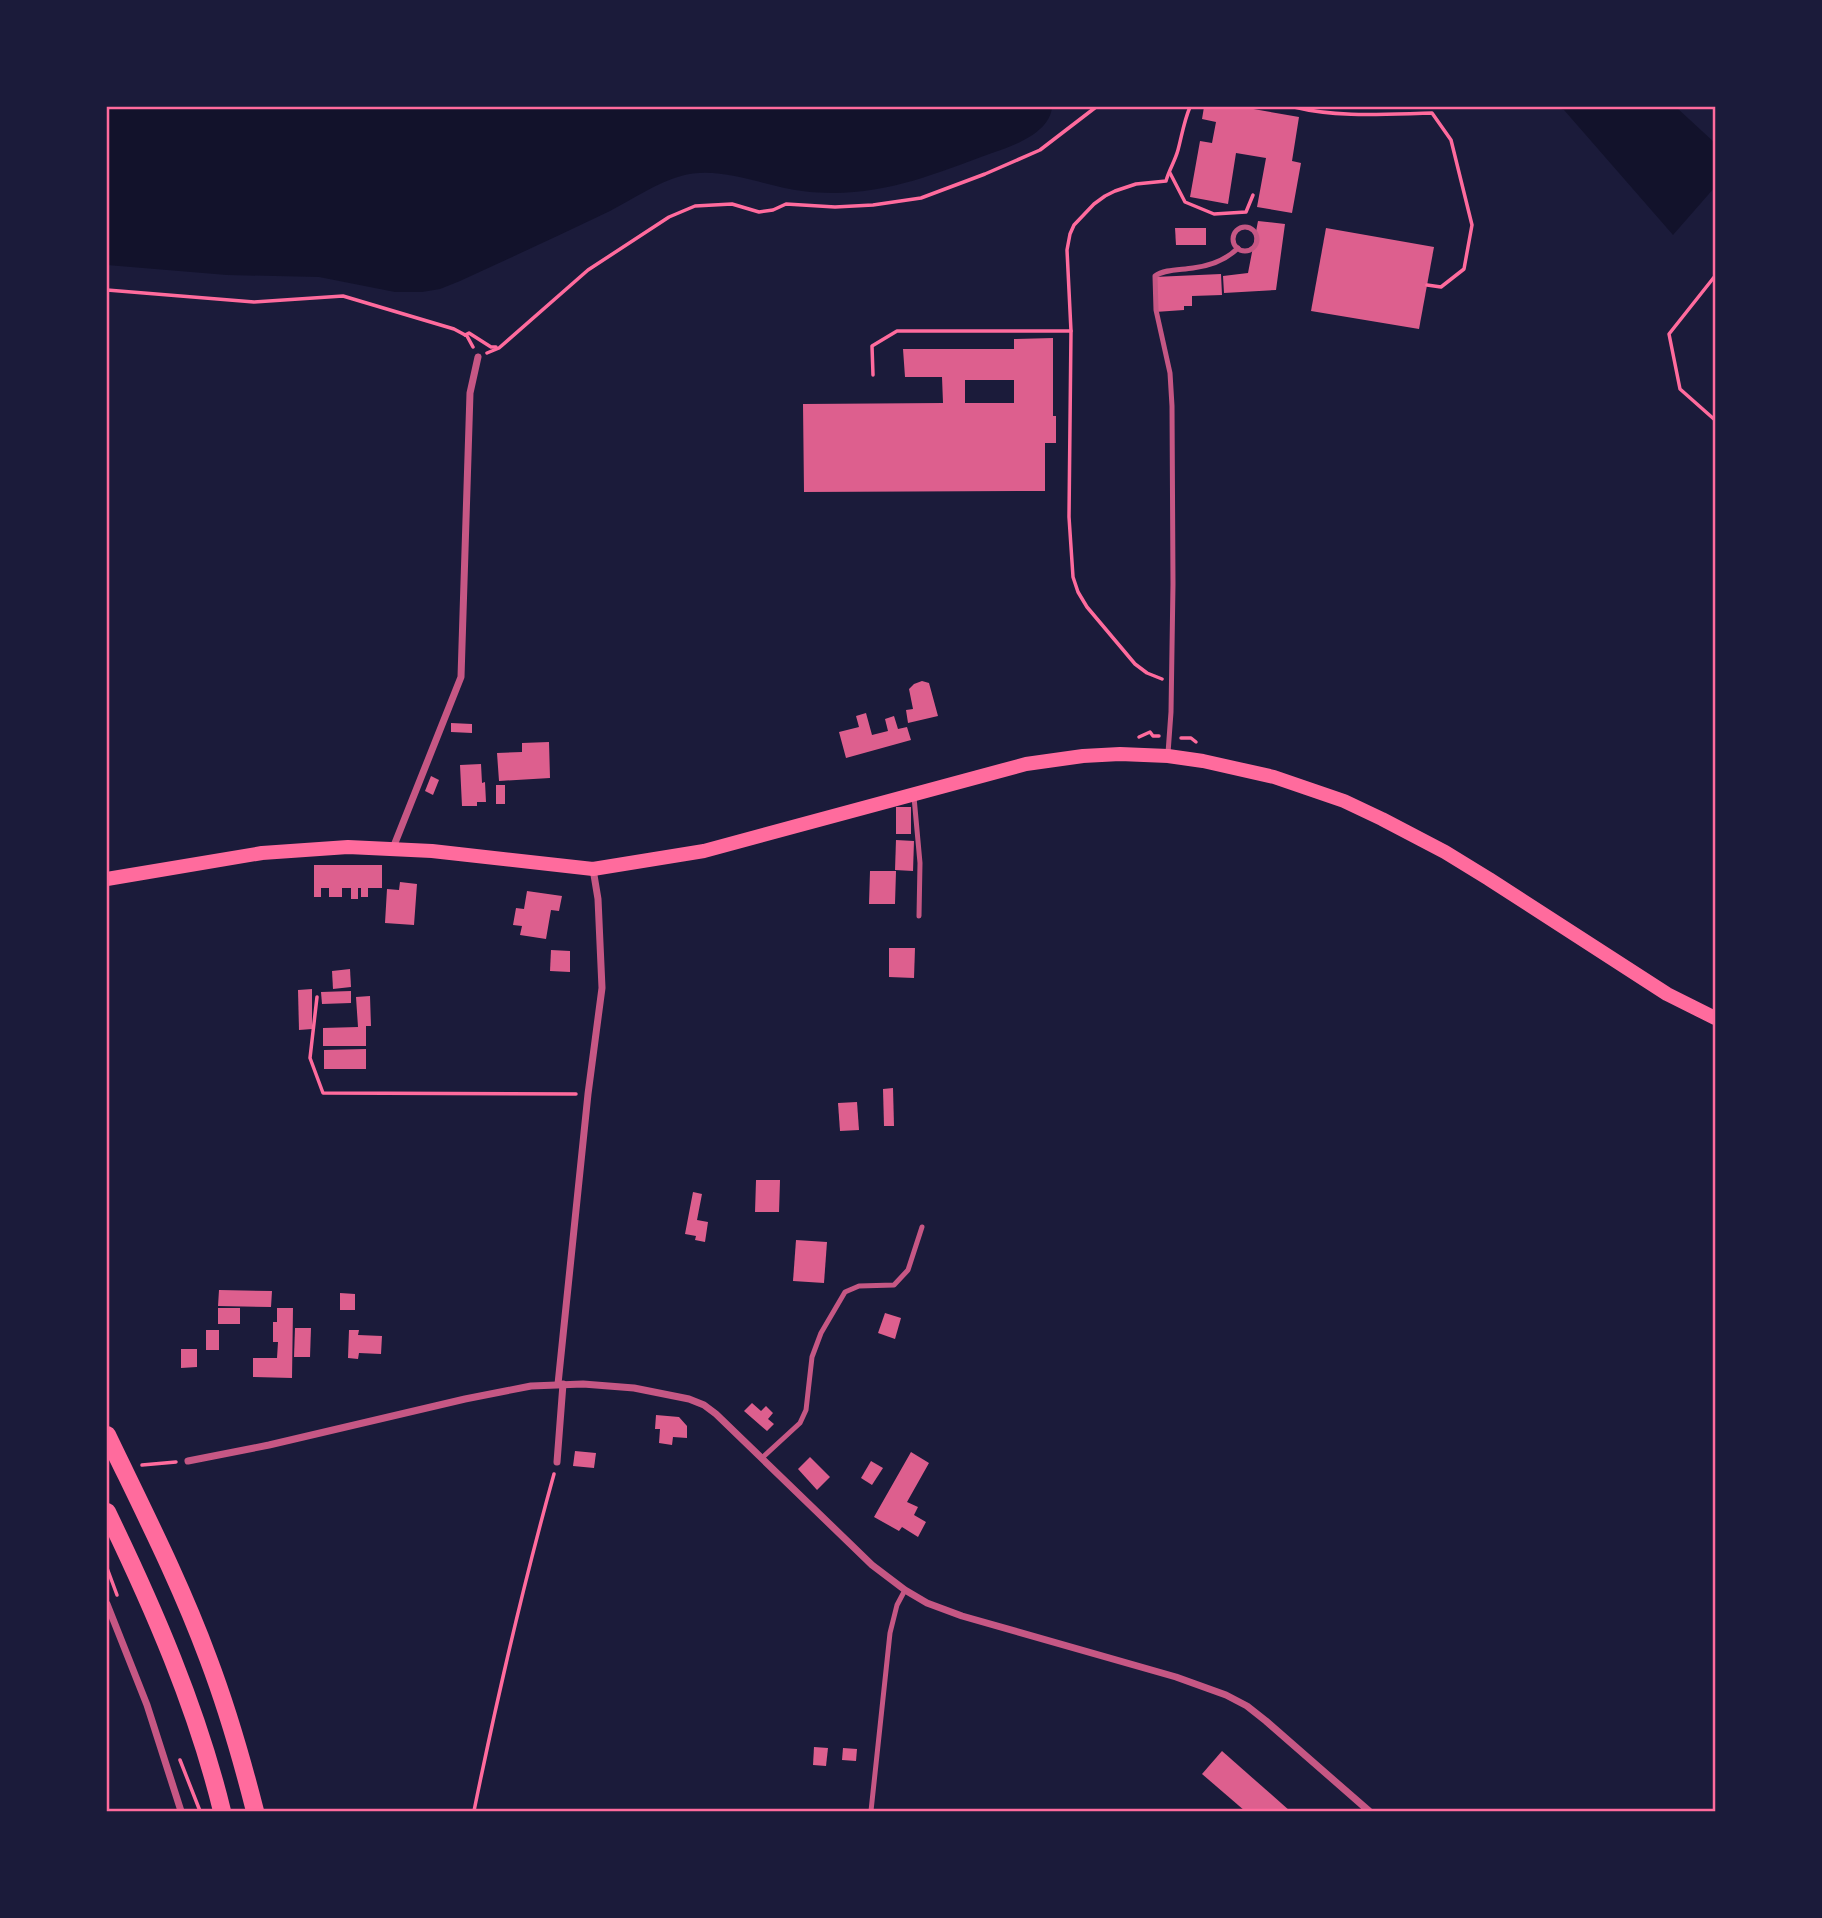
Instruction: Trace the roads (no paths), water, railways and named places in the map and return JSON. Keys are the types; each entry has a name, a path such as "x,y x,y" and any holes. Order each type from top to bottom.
{"main road":[{"path":"107,879 262,853 337,847 393,848 593,869 705,851 1007,769 1053,760 1110,755 1168,756 1274,777 1343,801 1382,819 1489,878 1667,995 1715,1018"},
{"path":"107,1435 172,1572 208,1658 242,1761 255,1811"},
{"path":"107,1512 159,1627 190,1708 222,1811"}],"street":[{"path":"393,848 461,677 470,389 478,357"},
{"path":"557,1462 560,1384 588,1094 602,988 593,869"},
{"path":"188,1461 531,1386 560,1384 634,1388 690,1399 716,1414 872,1565 905,1590 928,1603 962,1616 1176,1677 1226,1695 1247,1706 1266,1721 1369,1811"},
{"path":"107,1604 147,1705 181,1811"}],"lane":[{"path":"1242,227 1253,229 1257,236 1254,246 1247,250 1238,248 1233,239 1235,232 1242,227"},
{"path":"1168,756 1173,584 1171,394 1166,350 1156,310 1155,276 1214,263 1238,248"},
{"path":"914,794 920,863 919,916"},
{"path":"762,1458 800,1423 806,1410 812,1357 821,1333 845,1292 859,1286 894,1285 908,1270 922,1227"},
{"path":"871,1811 887,1649 895,1610 905,1590"}]}
